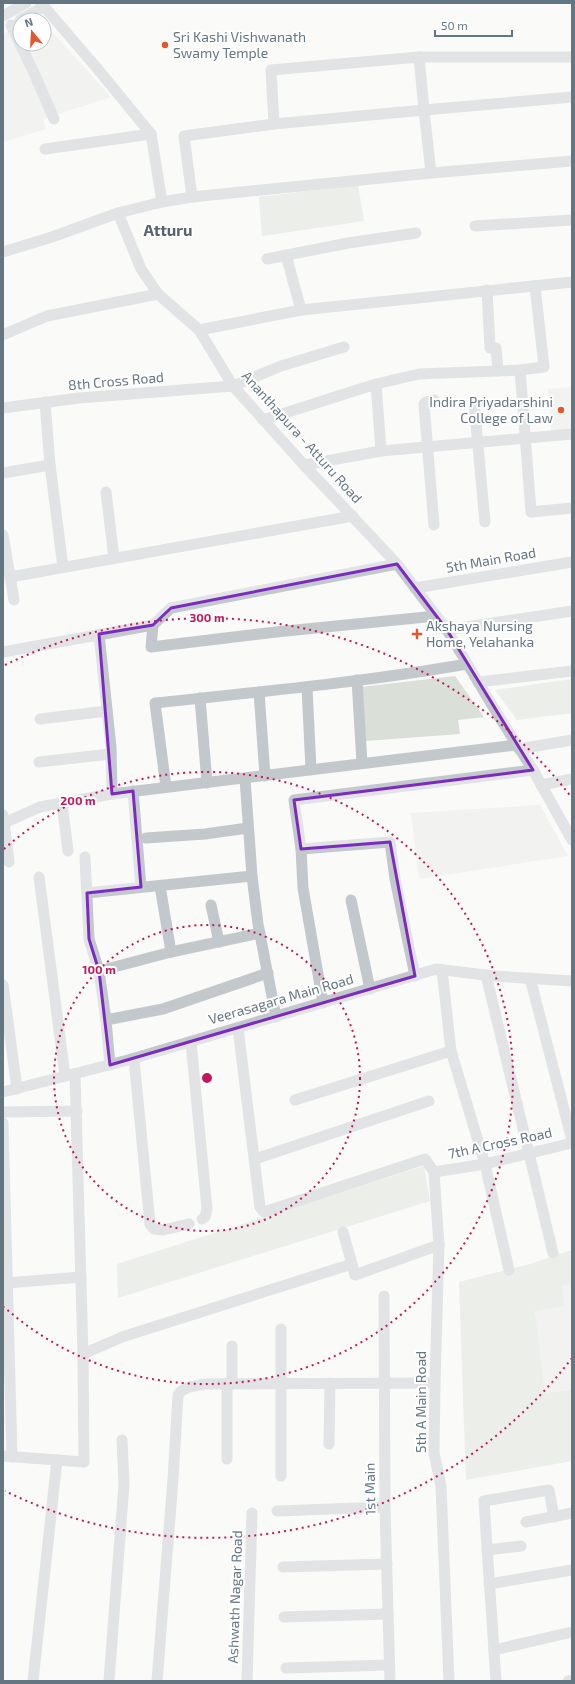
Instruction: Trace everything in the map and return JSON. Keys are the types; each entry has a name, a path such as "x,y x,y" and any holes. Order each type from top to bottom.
{"street":[{"path":"3,16 26,3"},
{"path":"31,12 42,5 96,67 151,134 162,202"},
{"path":"26,52 54,119"},
{"path":"274,124 271,70 419,57 572,57"},
{"path":"419,57 431,173"},
{"path":"192,197 184,136 274,124 572,97"},
{"path":"45,149 151,134"},
{"path":"3,252 52,237 118,213 162,202 192,197 431,173 572,161"},
{"name":"Ananthapura - Atturu Road","path":"118,213 141,269 158,294 200,330 233,386 304,466 397,564 447,630 517,747 569,828 572,840"},
{"path":"475,226 572,220"},
{"path":"267,259 416,233"},
{"path":"286,255 301,310"},
{"path":"200,330 301,310 572,282"},
{"path":"263,420 376,384 419,374 520,370 544,367 535,286"},
{"path":"487,290 490,348 496,348 498,371"},
{"path":"3,333 5,334 47,316 158,294"},
{"name":"8th Cross Road","path":"3,408 45,402 233,386 281,366 344,347"},
{"path":"520,370 531,512 572,508"},
{"path":"376,384 380,451"},
{"path":"434,400 424,404 429,447 434,525"},
{"path":"45,402 50,465 63,567"},
{"path":"474,403 486,522"},
{"path":"304,466 380,451 572,434"},
{"path":"3,473 50,465"},
{"path":"106,492 114,558"},
{"path":"10,577 353,516"},
{"path":"3,535 14,600"},
{"name":"5th Main Road","path":"416,588 572,562"},
{"path":"3,652 153,625 171,608 397,564"},
{"path":"447,630 572,611"},
{"path":"153,625 151,648 276,632 436,616"},
{"path":"99,634 111,754 112,794"},
{"path":"166,787 155,703 307,688 424,672 467,664"},
{"path":"478,682 572,671"},
{"path":"357,680 362,763"},
{"path":"307,688 311,769"},
{"path":"259,692 265,776"},
{"path":"200,698 206,783"},
{"path":"40,719 107,711"},
{"path":"9,862 4,819 40,807 112,794 166,787 245,779 362,763 572,740"},
{"path":"39,762 111,754"},
{"path":"323,1003 302,888 301,849 294,800 533,770"},
{"path":"245,779 252,876 260,933 276,1017"},
{"path":"541,785 572,779"},
{"path":"133,792 141,887"},
{"path":"62,803 68,851"},
{"path":"146,838 205,834 248,828"},
{"path":"301,849 390,842 395,879 415,976"},
{"path":"85,858 89,939 99,971 106,1020 110,1065"},
{"path":"87,893 252,876"},
{"path":"3,1123 7,1283 7,1457 84,1462 83,1354 76,1111 39,877"},
{"path":"160,886 171,952"},
{"path":"351,900 370,989"},
{"path":"211,905 219,942"},
{"path":"99,971 171,952 260,933"},
{"name":"Veerasagara Main Road","path":"3,1092 134,1059 436,969 486,975 572,980"},
{"path":"442,970 451,1051 485,1164 509,1270"},
{"path":"106,1020 163,1009 268,973"},
{"path":"486,975 553,1253"},
{"path":"530,978 572,1140"},
{"path":"3,985 17,1089"},
{"path":"238,1028 260,1207 264,1212 425,1159 434,1172"},
{"path":"191,1042 207,1209 205,1217 202,1219"},
{"path":"295,1100 451,1051"},
{"path":"134,1059 150,1224 154,1229 163,1230 188,1224"},
{"path":"255,1158 429,1101"},
{"path":"3,1112 76,1111"},
{"name":"7th A Cross Road","path":"434,1172 485,1164 572,1143"},
{"name":"5th A Main Road","path":"434,1172 439,1245 434,1453 441,1486 449,1681"},
{"path":"343,1232 355,1274 439,1245"},
{"path":"83,1354 122,1337 352,1264"},
{"path":"7,1283 81,1278"},
{"name":"1st Main","path":"384,1296 385,1507 390,1681"},
{"path":"281,1329 281,1476"},
{"path":"227,1459 232,1346"},
{"path":"157,1681 174,1479 178,1395 181,1391 187,1387 205,1384 435,1382"},
{"path":"329,1444 330,1383"},
{"path":"109,1681 124,1484 122,1440"},
{"path":"33,1681 57,1460"},
{"path":"496,1681 484,1501 549,1490 554,1517"},
{"path":"277,1511 385,1507"},
{"name":"Ashwath Nagar Road","path":"247,1681 252,1513"},
{"path":"526,1522 572,1513"},
{"path":"487,1550 521,1546"},
{"path":"283,1567 386,1564"},
{"path":"489,1584 572,1570"},
{"path":"284,1617 388,1614"},
{"path":"494,1650 572,1632"},
{"path":"286,1668 389,1665"},
{"path":"568,1681 572,1680"}],"highlighted area":[{"path":"397,564 447,630 533,770 294,800 301,849 390,842 415,976 110,1065 99,971 89,939 87,893 141,887 133,791 112,794 99,634 153,625 171,608"}],"shaded area":[{"path":"12,30 12,52 52,52 52,32 111,97 43,119 46,129 3,142 3,34"},
{"path":"358,185 364,221 262,236 259,197"},
{"name":"Indira Priyadarshini College of Law","path":"572,387 572,431 551,431 548,389"},
{"path":"455,676 484,717 458,720 460,734 366,741 361,687"},
{"path":"572,679 572,713 517,720 495,690"},
{"path":"540,805 568,856 419,879 411,813"},
{"path":"424,1166 430,1201 118,1298 117,1264"},
{"path":"572,1250 572,1284 562,1286 564,1306 535,1311 545,1393 572,1390 572,1461 466,1480 459,1282 530,1264"},
{"path":"572,1284 572,1390 545,1393 535,1310 564,1306 562,1286"}],"place":[{"name":"Sri Kashi Vishwanath Swamy Temple","path":"165,45"},
{"name":"Indira Priyadarshini College of Law","path":"561,410"},
{"name":"Akshaya Nursing Home, Yelahanka","path":"417,634"}],"district":[{"name":"Atturu","path":"168,230"}]}
